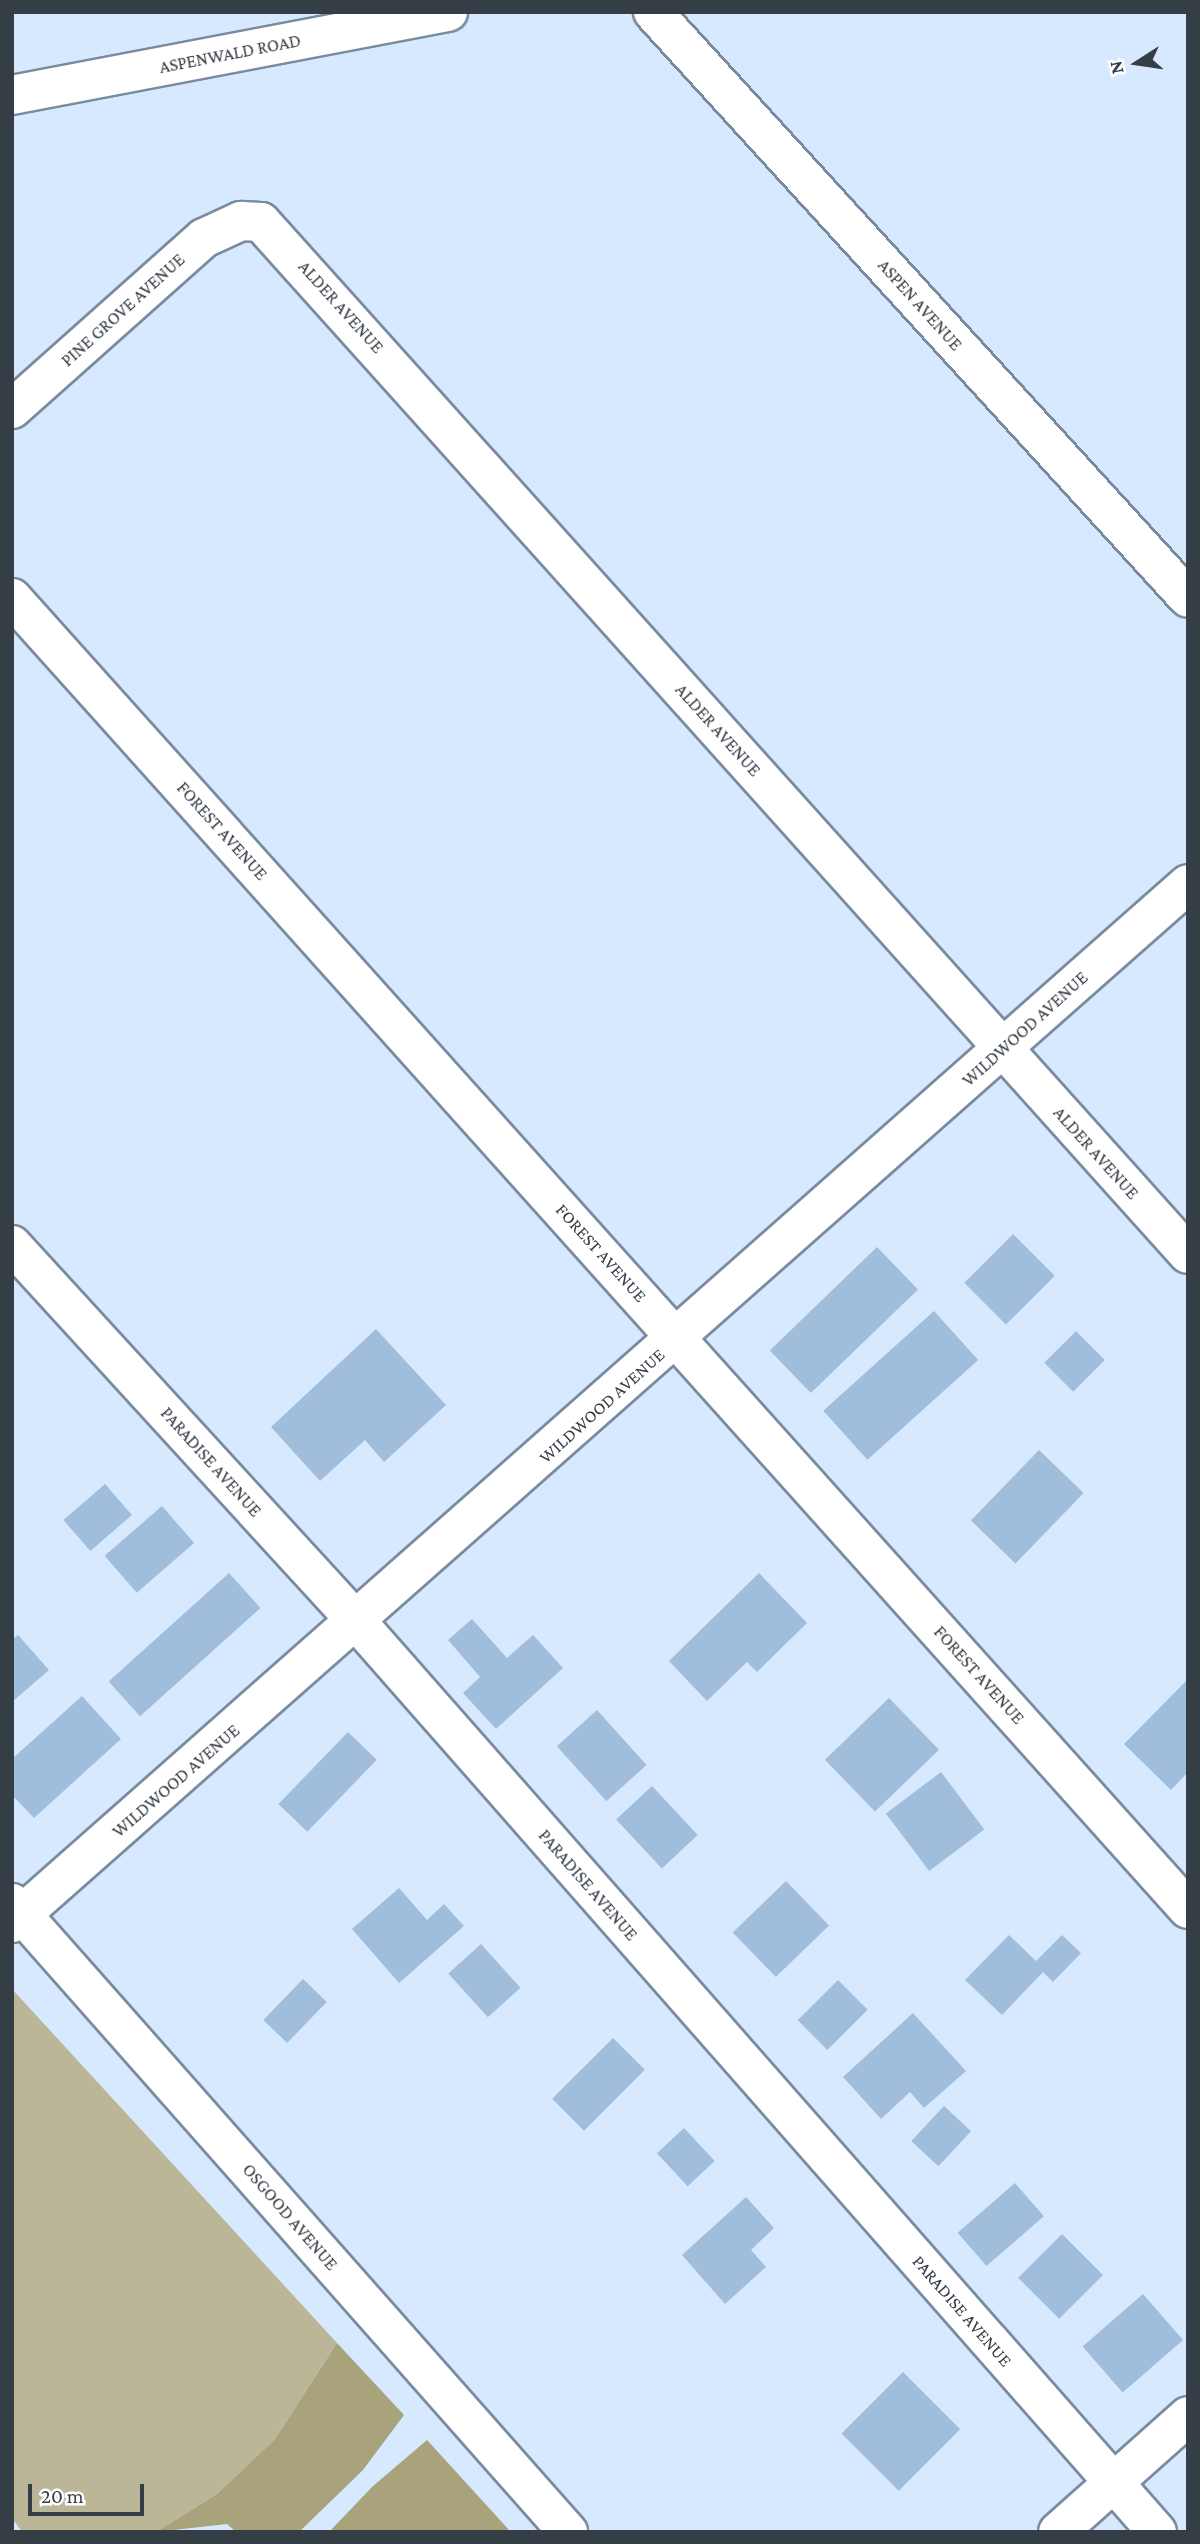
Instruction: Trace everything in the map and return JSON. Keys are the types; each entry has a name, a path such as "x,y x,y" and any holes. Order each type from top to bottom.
{"street":[{"name":"ASPENWALD ROAD","path":"12,95 447,12"},
{"name":"ASPEN AVENUE","path":"653,12 1188,598"},
{"name":"PINE GROVE AVENUE","path":"12,409 204,238 241,221"},
{"name":"ALDER AVENUE","path":"241,221 261,222 278,236 1188,1254"},
{"name":"FOREST AVENUE","path":"12,598 1188,1909"},
{"name":"WILDWOOD AVENUE","path":"16,1913 358,1623 1188,884"},
{"name":"PARADISE AVENUE","path":"12,1245 358,1623 1157,2532"},
{"name":"OSGOOD AVENUE","path":"16,1913 568,2532"},
{"path":"1058,2532 1188,2416"}],"shaded area":[{"path":"12,1989 337,2343 275,2439 217,2494 156,2532 22,2532 12,2518"},
{"path":"337,2343 404,2415 363,2470 299,2532 236,2532 227,2524 156,2532 217,2494 275,2439"},
{"path":"427,2440 511,2532 329,2532 373,2486"}],"building":[{"path":"1013,1234 1055,1276 1006,1325 964,1283"},
{"path":"877,1247 918,1289 811,1393 770,1351"},
{"path":"934,1311 978,1360 867,1460 823,1411"},
{"path":"376,1329 446,1405 384,1462 365,1440 320,1481 271,1427"},
{"path":"1076,1331 1105,1360 1073,1392 1044,1363"},
{"path":"1039,1450 1084,1493 1016,1564 971,1520"},
{"path":"105,1484 132,1515 90,1551 63,1520"},
{"path":"162,1506 194,1543 137,1593 105,1556"},
{"path":"229,1573 260,1608 140,1716 109,1681"},
{"path":"759,1573 807,1623 757,1672 747,1662 707,1701 669,1661"},
{"path":"472,1619 507,1658 533,1635 563,1668 496,1729 463,1693 480,1677 448,1640"},
{"path":"18,1635 49,1670 12,1702 12,1640"},
{"path":"1188,1679 1188,1772 1171,1790 1124,1744"},
{"path":"82,1696 121,1739 34,1818 12,1795 12,1759"},
{"path":"889,1698 939,1750 875,1812 825,1760"},
{"path":"597,1710 647,1765 606,1801 557,1746"},
{"path":"348,1732 377,1760 307,1832 279,1804"},
{"path":"941,1772 984,1830 929,1871 886,1814"},
{"path":"652,1786 698,1835 662,1868 616,1819"},
{"path":"786,1881 829,1926 776,1977 733,1932"},
{"path":"399,1888 427,1920 444,1904 464,1926 399,1983 352,1929"},
{"path":"1009,1935 1036,1961 1062,1935 1081,1953 1053,1982 1043,1972 1002,2015 965,1980"},
{"path":"481,1944 520,1988 488,2017 448,1973"},
{"path":"303,1979 327,2002 287,2043 263,2020"},
{"path":"838,1980 868,2010 827,2050 798,2020"},
{"path":"913,2013 966,2071 924,2108 910,2092 881,2119 843,2077"},
{"path":"613,2038 645,2070 584,2131 552,2099"},
{"path":"944,2106 971,2131 938,2166 911,2141"},
{"path":"684,2128 715,2161 688,2186 657,2153"},
{"path":"1015,2183 1044,2216 987,2266 958,2233"},
{"path":"746,2197 774,2228 751,2250 766,2267 725,2304 682,2255"},
{"path":"1062,2234 1103,2275 1059,2319 1018,2278"},
{"path":"1143,2294 1183,2340 1123,2393 1083,2346"},
{"path":"903,2372 960,2429 899,2491 841,2434"}]}
